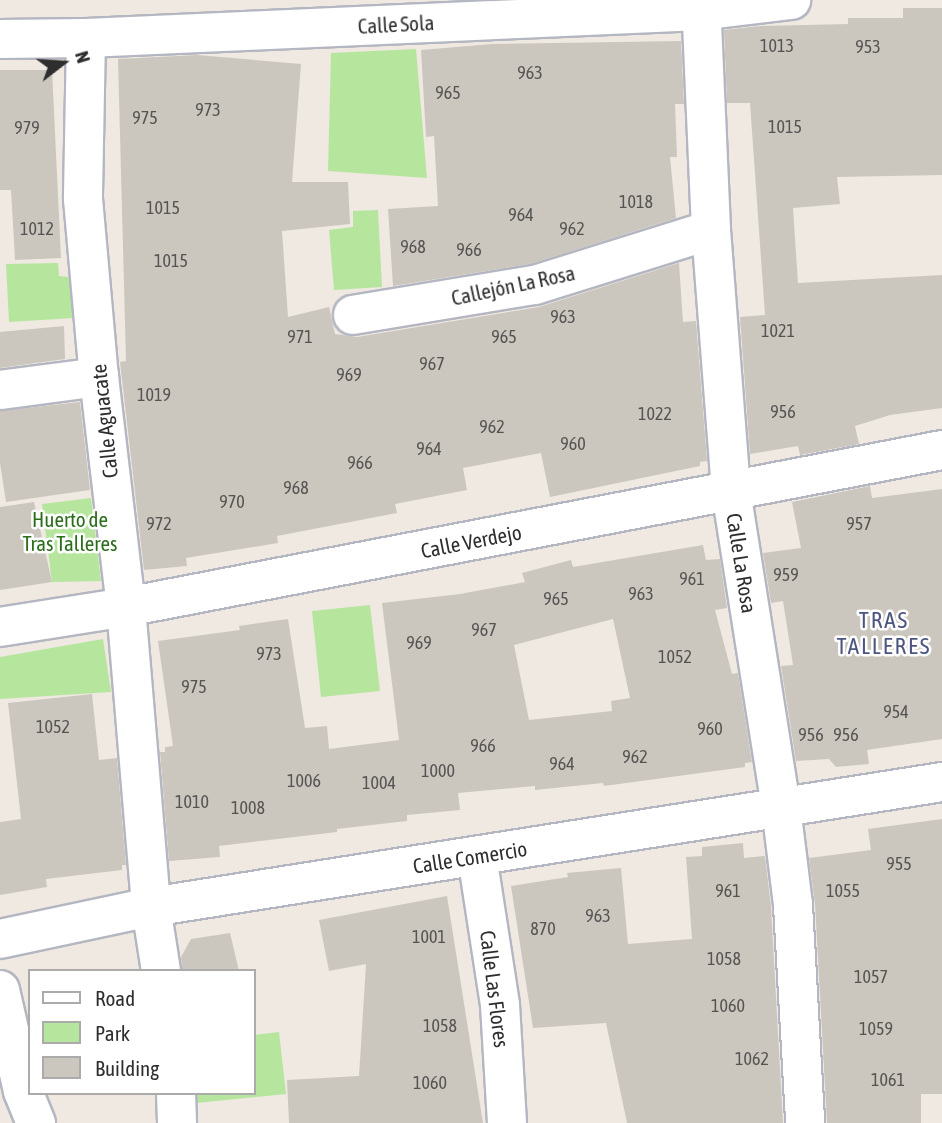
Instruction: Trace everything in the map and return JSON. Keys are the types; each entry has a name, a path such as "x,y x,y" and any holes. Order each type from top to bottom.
{"street":[{"name":"Calle Sola","path":"0,39 86,38 790,0"},
{"name":"Calle La Rosa","path":"700,5 711,230 731,491 781,807 793,905 805,1123"},
{"name":"Calle Aguacate","path":"86,38 83,199 99,377 126,607 151,907 161,969"},
{"name":"Callejón La Rosa","path":"353,316 535,285 711,230"},
{"path":"0,390 99,377"},
{"name":"Calle Verdejo","path":"0,627 126,607 942,450"},
{"name":"Calle Comercio","path":"0,939 151,907 942,782"},
{"name":"Calle Las Flores","path":"477,856 500,1005 507,1123"},
{"path":"0,990 23,1091 36,1123"},
{"path":"176,1095 177,1123"}],"green space":[{"path":"416,49 427,178 328,171 331,53"},
{"path":"378,210 382,287 334,290 329,230 353,227 353,211"},
{"path":"58,263 59,276 69,277 73,318 9,322 6,264"},
{"name":"Huerto de Tras Talleres","path":"91,498 101,581 52,582 42,504"},
{"path":"370,605 380,691 321,697 312,611"},
{"path":"103,639 111,692 0,699 0,657"},
{"path":"279,1032 286,1094 196,1103 195,1095 256,1095 256,1035"}],"building":[{"path":"903,8 942,8 942,175 837,177 840,204 793,208 798,283 942,275 942,408 890,415 855,426 859,444 800,455 798,446 750,454 740,317 765,315 750,103 727,103 724,30 760,26 848,24 848,18 903,18"},
{"path":"681,41 684,104 675,104 677,157 670,157 676,218 530,264 393,286 388,209 438,206 434,136 426,137 421,50 492,44"},
{"path":"197,55 301,64 292,182 348,182 350,224 282,231 288,317 329,307 335,334 357,337 539,307 679,263 683,322 696,321 707,461 700,462 700,466 550,497 541,453 463,468 467,490 395,504 397,513 277,536 278,543 186,558 187,566 144,570 120,362 126,361 118,59"},
{"path":"0,70 52,70 61,258 15,260 11,190 0,190"},
{"path":"64,326 65,359 0,368 0,332"},
{"path":"80,402 90,490 6,502 0,463 0,411"},
{"path":"870,486 872,498 942,489 942,739 867,750 869,764 836,767 829,759 796,761 781,666 793,665 783,601 771,603 763,553 801,548 792,502"},
{"path":"34,502 52,582 0,590 0,507"},
{"path":"703,545 706,560 720,559 727,608 715,610 732,674 738,673 752,762 745,763 745,767 604,786 603,783 535,790 535,786 458,793 460,810 407,815 407,821 337,829 337,832 219,846 220,857 169,861 160,752 165,752 165,747 173,746 158,641 240,630 239,626 288,619 305,728 327,726 329,749 399,740 382,603 460,594 525,582 522,573 571,560 573,567","holes":["613,619 630,698 611,701 612,711 529,720 514,645"]},
{"path":"92,694 99,760 117,758 126,865 122,865 122,870 46,879 47,887 0,895 0,822 21,819 8,703"},
{"path":"942,819 942,1094 921,1094 921,1123 827,1123 815,904 809,858 871,850 868,829"},
{"path":"743,843 744,858 765,856 771,907 783,1123 627,1123 606,1023 533,1028 511,886 568,877 567,873 621,868 628,944 692,939 686,857 702,856 702,847"},
{"path":"447,896 483,1123 289,1123 287,1080 359,1076 366,964 329,971 319,920"},
{"path":"230,933 239,969 182,969 181,957 191,939"}],"district":[{"name":"TRAS TALLERES","path":"884,633"}]}
